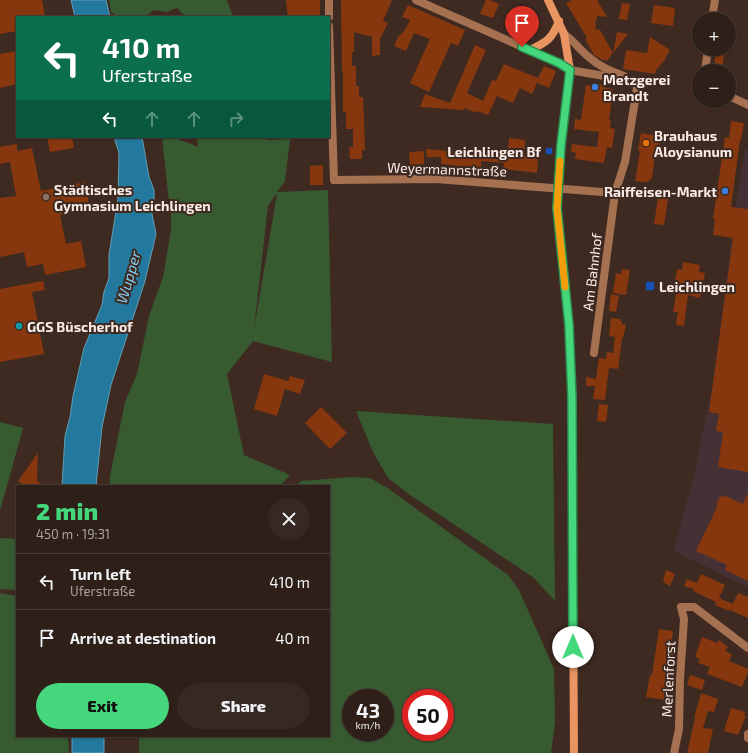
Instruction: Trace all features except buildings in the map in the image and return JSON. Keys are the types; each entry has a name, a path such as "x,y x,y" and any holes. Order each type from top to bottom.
{"main road":[{"path":"548,0 564,34 570,70 561,145 557,208 569,325 572,398 574,753"},
{"path":"530,50 541,45 554,35 559,21"}],"street":[{"path":"329,0 329,16"},
{"path":"416,0 559,63 570,70 638,82"},
{"path":"713,12 715,0"},
{"path":"564,34 573,40 590,58 602,67 638,82"},
{"name":"Weyermannstraße","path":"330,57 334,180 436,179 558,188"},
{"name":"Am Bahnhof","path":"594,353 615,193 625,162 638,82"},
{"path":"736,99 748,105"},
{"path":"558,188 615,193"},
{"name":"Merlenforst","path":"674,753 679,729 680,679 684,618 681,607 694,607 748,648"}],"shaded area":[{"path":"745,149 748,150 748,587 673,551 696,469 713,384 736,205"}],"green space":[{"path":"109,0 227,0 233,16 185,16 177,8 167,12 153,10 147,16 117,16 111,12"},
{"path":"162,138 176,138 198,147 197,138 267,138 267,140 290,139 285,181 277,192 328,190 332,362 253,341 227,374 244,455 290,475 281,485 110,485 110,476 125,402 137,374 149,316 163,277 171,230 171,212","holes":["277,194 254,329 268,206"]},
{"path":"356,411 553,424 555,601 534,578 410,495 388,478 373,452"},
{"path":"0,422 23,428 0,511"},
{"path":"353,477 370,478 386,487 508,575 519,590 554,669 555,721 551,753 139,753 139,737 330,737 330,485 297,485 301,481"},
{"path":"0,538 16,539 16,590 0,589"},
{"path":"0,593 16,596 16,737 68,737 69,753 0,753"}],"water":[{"path":"71,0 106,0 110,16 75,16"},
{"name":"Wupper","path":"114,138 142,138 149,177 154,190 152,214 156,234 145,281 111,385 102,427 96,485 62,485 65,436 73,396 84,348 102,305 104,292 109,278 109,255 118,199 119,153"},
{"path":"72,737 104,737 104,753 72,753"}],"slow traffic":[{"path":"560,161 557,208 565,287"}],"place":[{"name":"Metzgerei Brandt","path":"595,87"},
{"name":"Brauhaus Aloysianum","path":"646,143"},
{"name":"Leichlingen Bf","path":"549,151"},
{"name":"Raiffeisen-Markt","path":"725,191"},
{"name":"Städtisches Gymnasium Leichlingen","path":"46,197"},
{"name":"Leichlingen","path":"650,286"},
{"name":"GGS Büscherhof","path":"19,326"}],"route":[{"path":"522,47 559,63 570,70 561,145 557,208 569,325 572,398 573,647"}]}
